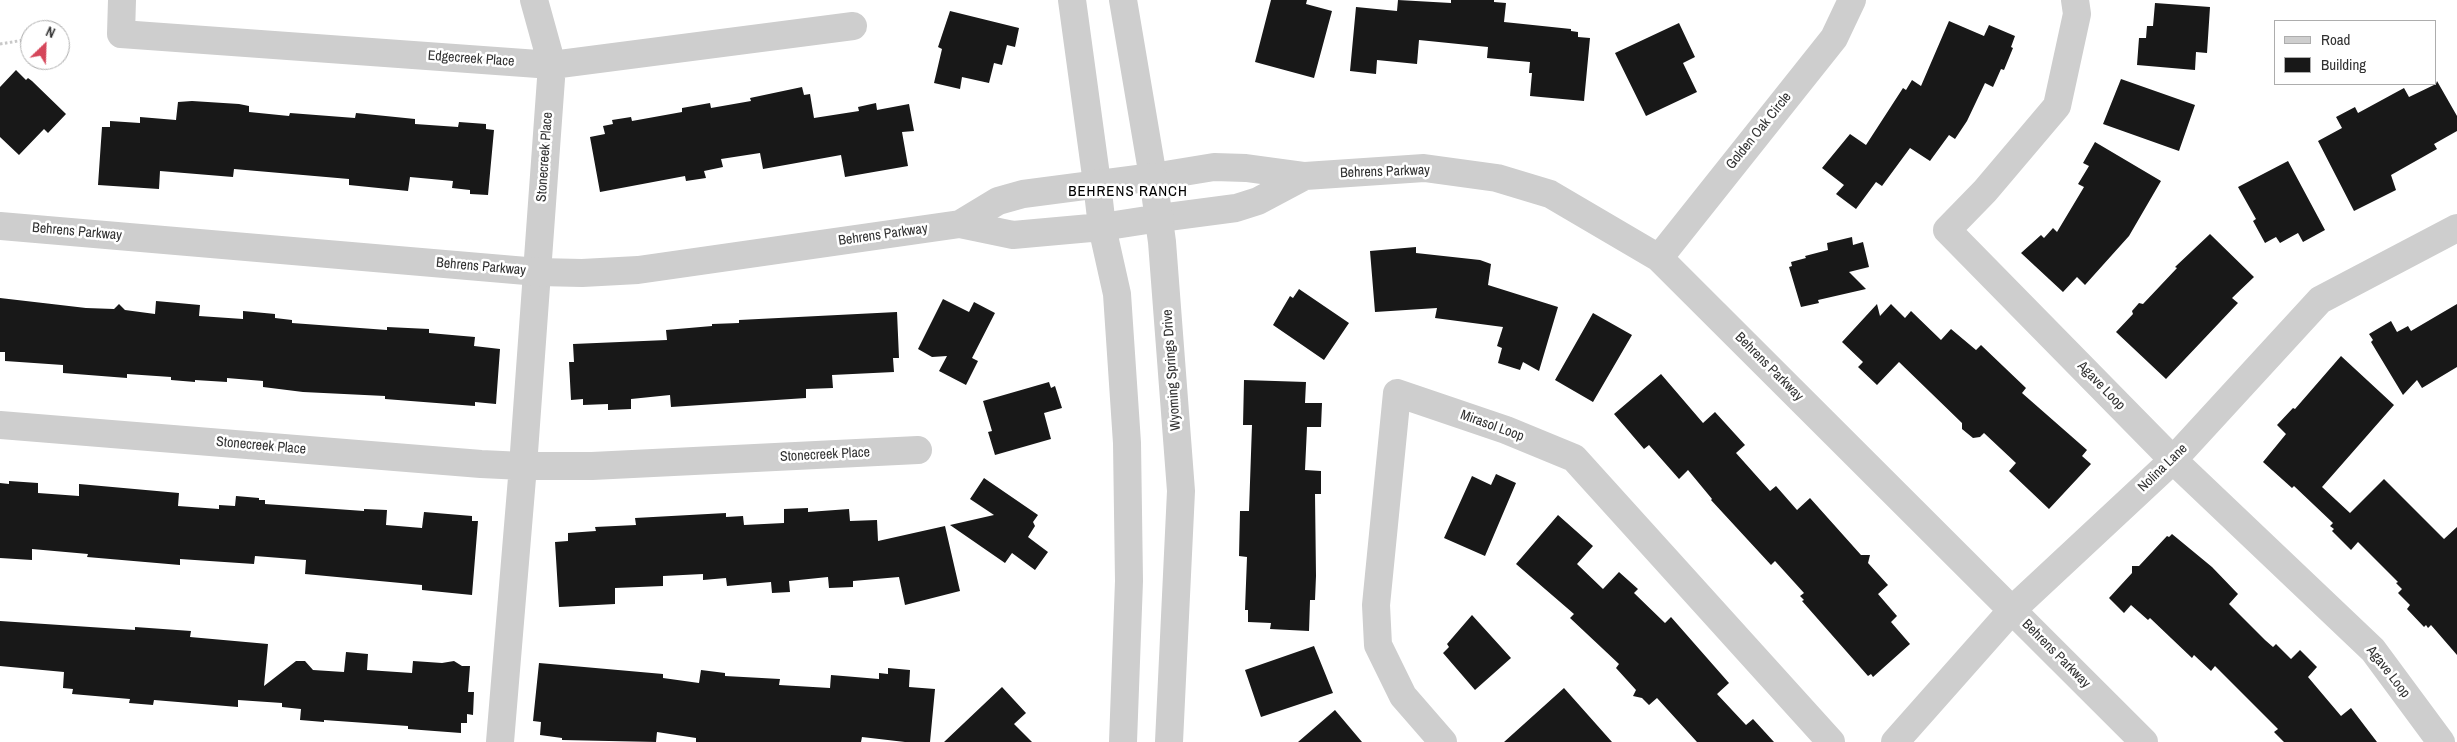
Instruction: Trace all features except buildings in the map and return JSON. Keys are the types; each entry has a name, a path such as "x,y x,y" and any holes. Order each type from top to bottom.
{"street":[{"name":"Edgecreek Place","path":"122,0 121,34 552,65 853,26"},
{"name":"Stonecreek Place","path":"500,742 538,272 552,65 534,0"},
{"path":"1072,0 1102,227 1117,294 1127,443 1129,580 1123,742"},
{"name":"Wyoming Springs Drive","path":"1123,0 1160,218 1181,491 1169,742"},
{"name":"Golden Oak Circle","path":"1659,258 1834,38 1852,0"},
{"name":"Agave Loop","path":"2075,0 2077,14 2057,106 1985,191 1947,230 2173,460 2373,650 2441,742"},
{"name":"Behrens Parkway","path":"960,224 998,200 1023,194 1214,167 1246,168 1305,176 1424,168 1496,178 1550,194 1659,258 2144,742"},
{"name":"Behrens Parkway","path":"0,226 538,272 582,273 638,270 960,224 1013,235 1102,227 1236,208 1258,202 1305,176"},
{"name":"Nolina Lane","path":"1895,742 2012,610 2173,460 2320,300 2457,228"},
{"name":"Mirasol Loop","path":"1444,742 1403,696 1378,645 1376,605 1397,393 1506,430 1574,458 1831,742"},
{"name":"Stonecreek Place","path":"0,425 523,466 592,466 918,450"}],"path":[{"path":"0,44 20,40"}],"district":[{"name":"BEHRENS RANCH","path":"1128,192"}]}
